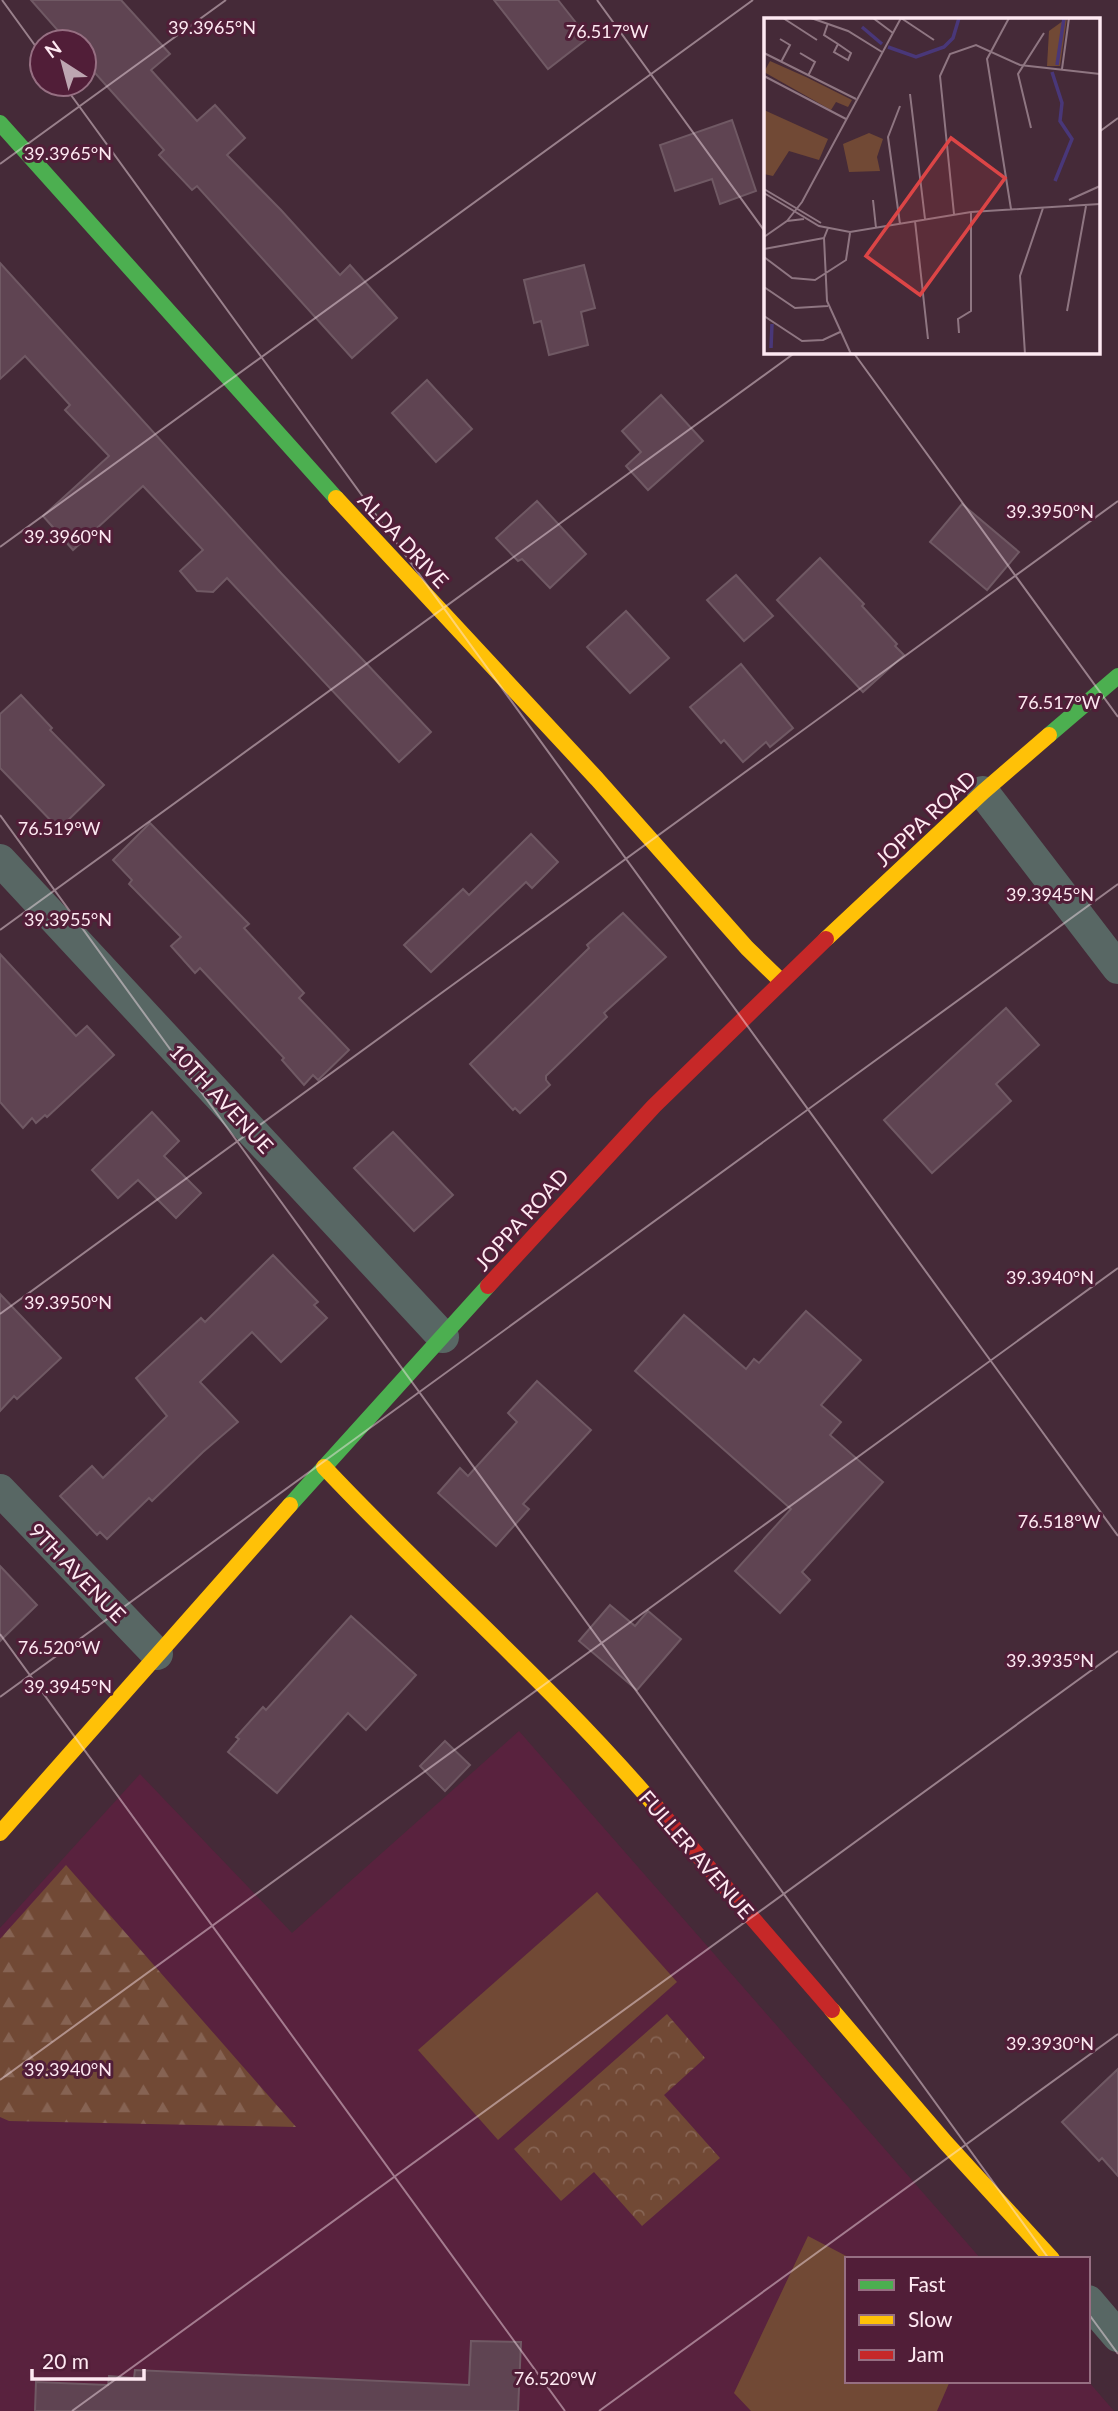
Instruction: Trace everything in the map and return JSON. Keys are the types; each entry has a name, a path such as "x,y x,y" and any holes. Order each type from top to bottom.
{"street":[{"name":"ALDA DRIVE","path":"0,123 347,511 597,779 747,948 781,982"},
{"name":"JOPPA ROAD","path":"0,1833 324,1467 654,1106 983,792 1118,676"},
{"path":"983,792 1118,968"},
{"name":"10TH AVENUE","path":"0,860 443,1336"},
{"name":"FULLER AVENUE","path":"324,1467 373,1519 527,1670 643,1791 938,2135 1050,2257"},
{"name":"9TH AVENUE","path":"0,1490 157,1654"},
{"path":"1090,2303 1118,2336"}],"shaded area":[{"path":"519,1731 979,2257 845,2257 845,2383 1090,2383 1114,2411 0,2411 0,1928 140,1774 292,1933"}],"green space":[{"path":"66,1865 296,2127 9,2121 0,2117 0,1939"},
{"path":"597,1892 677,1982 498,2140 418,2050"},
{"path":"667,2014 705,2058 664,2095 720,2158 642,2226 594,2172 561,2201 514,2149"},
{"path":"808,2236 848,2257 845,2257 845,2383 949,2383 937,2411 751,2411 734,2393"}],"building":[{"path":"31,0 121,0 170,54 151,70 197,121 215,105 245,138 227,155 340,275 350,265 397,318 352,358 197,186 192,190 159,155 164,150 98,76 98,28 56,28"},
{"path":"494,0 558,0 588,38 548,69"},
{"path":"732,120 756,191 720,204 712,179 675,191 660,145"},
{"path":"0,263 281,573 431,732 399,762 227,578 213,592 197,591 180,571 203,550 143,486 73,550 43,516 109,456 65,410 70,405 25,356 0,379"},
{"path":"584,265 595,308 581,312 588,345 549,355 541,321 534,323 524,280"},
{"path":"427,380 472,429 436,462 392,413"},
{"path":"661,395 703,441 648,490 626,466 641,452 622,431"},
{"path":"537,501 586,554 550,588 522,559 518,561 496,538"},
{"path":"962,504 1019,552 987,590 930,542"},
{"path":"820,558 864,604 862,606 904,655 863,692 777,600"},
{"path":"736,575 773,616 744,641 707,600"},
{"path":"626,611 669,658 630,693 587,647"},
{"path":"741,664 793,728 770,747 766,742 743,762 724,740 721,743 690,707"},
{"path":"21,695 52,728 50,730 104,785 59,829 0,768 0,714"},
{"path":"150,823 249,924 244,928 304,993 299,998 349,1050 318,1080 313,1075 304,1085 282,1060 284,1058 200,968 195,973 171,946 181,937 129,884 132,880 113,860"},
{"path":"531,834 558,862 532,888 526,882 431,972 404,945 463,889 469,895"},
{"path":"623,913 666,957 604,1013 607,1017 546,1076 550,1085 520,1113 515,1108 513,1110 470,1064 589,948 587,945"},
{"path":"0,954 76,1036 87,1026 114,1055 47,1117 45,1115 36,1123 32,1118 23,1128 0,1102"},
{"path":"1006,1008 1039,1045 996,1084 1011,1101 932,1173 884,1120"},
{"path":"152,1112 179,1141 164,1156 201,1193 176,1218 138,1180 118,1198 92,1170"},
{"path":"393,1132 453,1195 414,1231 354,1168"},
{"path":"273,1255 318,1302 314,1305 327,1318 281,1362 252,1332 200,1382 238,1422 152,1501 149,1498 107,1539 100,1532 97,1535 60,1496 92,1466 103,1478 167,1416 136,1378 201,1318 205,1322"},
{"path":"0,1294 61,1358 17,1399 14,1396 0,1411"},
{"path":"806,1311 861,1360 821,1405 841,1422 830,1435 883,1482 802,1572 810,1580 780,1613 735,1571 791,1509 635,1371 684,1315 746,1369 754,1359 759,1363"},
{"path":"537,1381 591,1430 523,1504 529,1509 496,1546 438,1493 460,1468 468,1476 517,1422 508,1413"},
{"path":"0,1566 37,1605 0,1641"},
{"path":"610,1605 635,1626 648,1611 681,1639 637,1690 579,1641"},
{"path":"351,1616 416,1675 366,1730 348,1713 277,1793 228,1752 239,1739 236,1737 263,1707 266,1710"},
{"path":"445,1741 470,1765 445,1791 420,1766"},
{"path":"1118,2069 1118,2176 1102,2158 1099,2161 1062,2122"},
{"path":"471,2341 521,2342 518,2411 35,2411 36,2382 108,2385 109,2376 134,2378 135,2370 469,2385"}],"traffic: fast":[{"path":"0,123 336,498"},
{"path":"1049,735 1118,676"},
{"path":"290,1505 488,1286"}],"traffic: slow":[{"path":"336,498 597,779 747,948 781,981"},
{"path":"826,939 983,792 1049,735"},
{"path":"324,1467 577,1720 657,1808"},
{"path":"0,1833 290,1505"},
{"path":"832,2010 946,2143 1050,2257"}],"traffic: jam":[{"path":"488,1286 654,1106 826,939"},
{"path":"657,1808 832,2010"}]}
